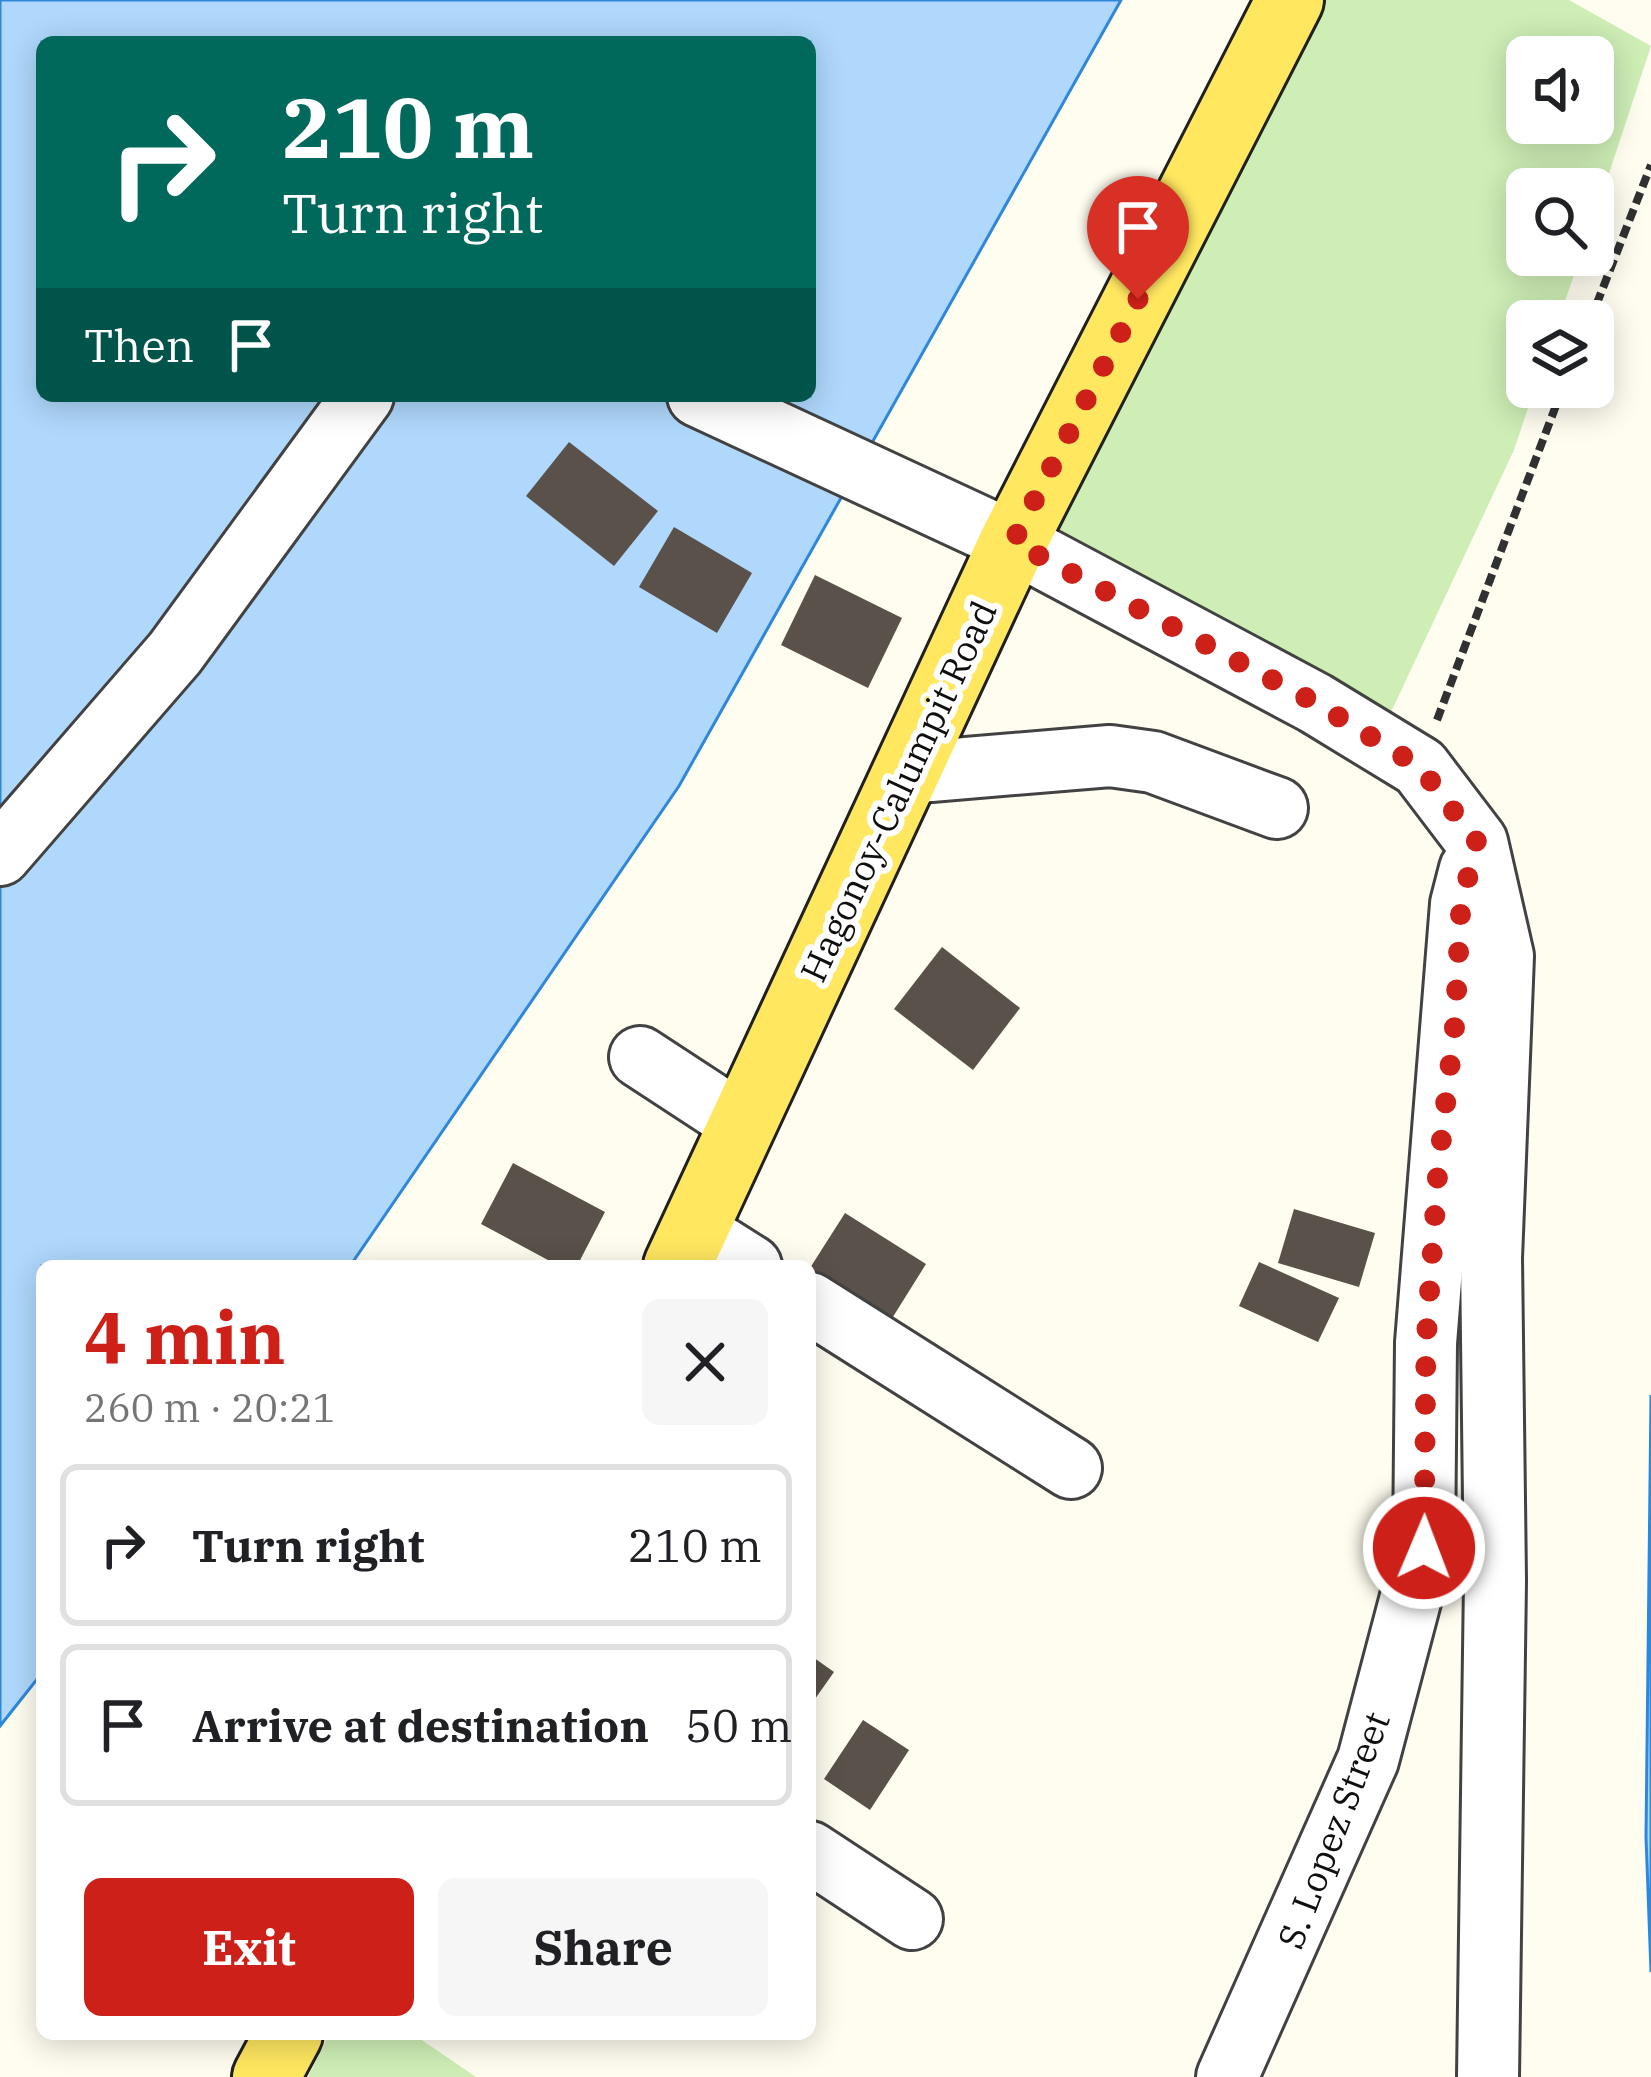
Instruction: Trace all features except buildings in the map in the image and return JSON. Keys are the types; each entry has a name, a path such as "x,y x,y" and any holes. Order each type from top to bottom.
{"main road":[{"name":"Hagonoy-Calumpit Road","path":"686,1248 1013,542 1290,0"},
{"path":"266,2077 286,2040"}],"street":[{"path":"0,855 175,653 359,402"},
{"path":"711,402 1013,542 1316,703 1420,767 1477,842 1503,956 1491,1258 1496,1581 1488,2077"},
{"path":"907,773 1110,756 1153,762 1277,808"},
{"name":"S. Lopez Street","path":"1227,2077 1368,1760 1424,1548 1426,1343 1438,1169 1455,1023 1461,904 1477,842"},
{"path":"640,1057 744,1125"},
{"path":"686,1248 729,1260"},
{"path":"816,1308 1071,1468"},
{"path":"816,1856 912,1918"}],"path":[{"path":"1598,300 1651,165"},
{"path":"1420,767 1555,408"}],"green space":[{"path":"1284,0 1569,0 1651,46 1611,168 1506,168 1506,276 1574,276 1565,300 1506,300 1506,408 1528,408 1514,450 1377,742 1022,550"},
{"path":"326,2040 422,2040 476,2077 308,2077"}],"water":[{"path":"0,0 1121,0 679,786 354,1260 36,1260 36,1681 0,1726"},
{"path":"1651,1395 1651,1972 1646,1837"}],"route":[{"path":"1138,299 1013,542 1316,703 1420,767 1477,842 1461,904 1455,1023 1438,1169 1426,1343 1424,1548"}]}
